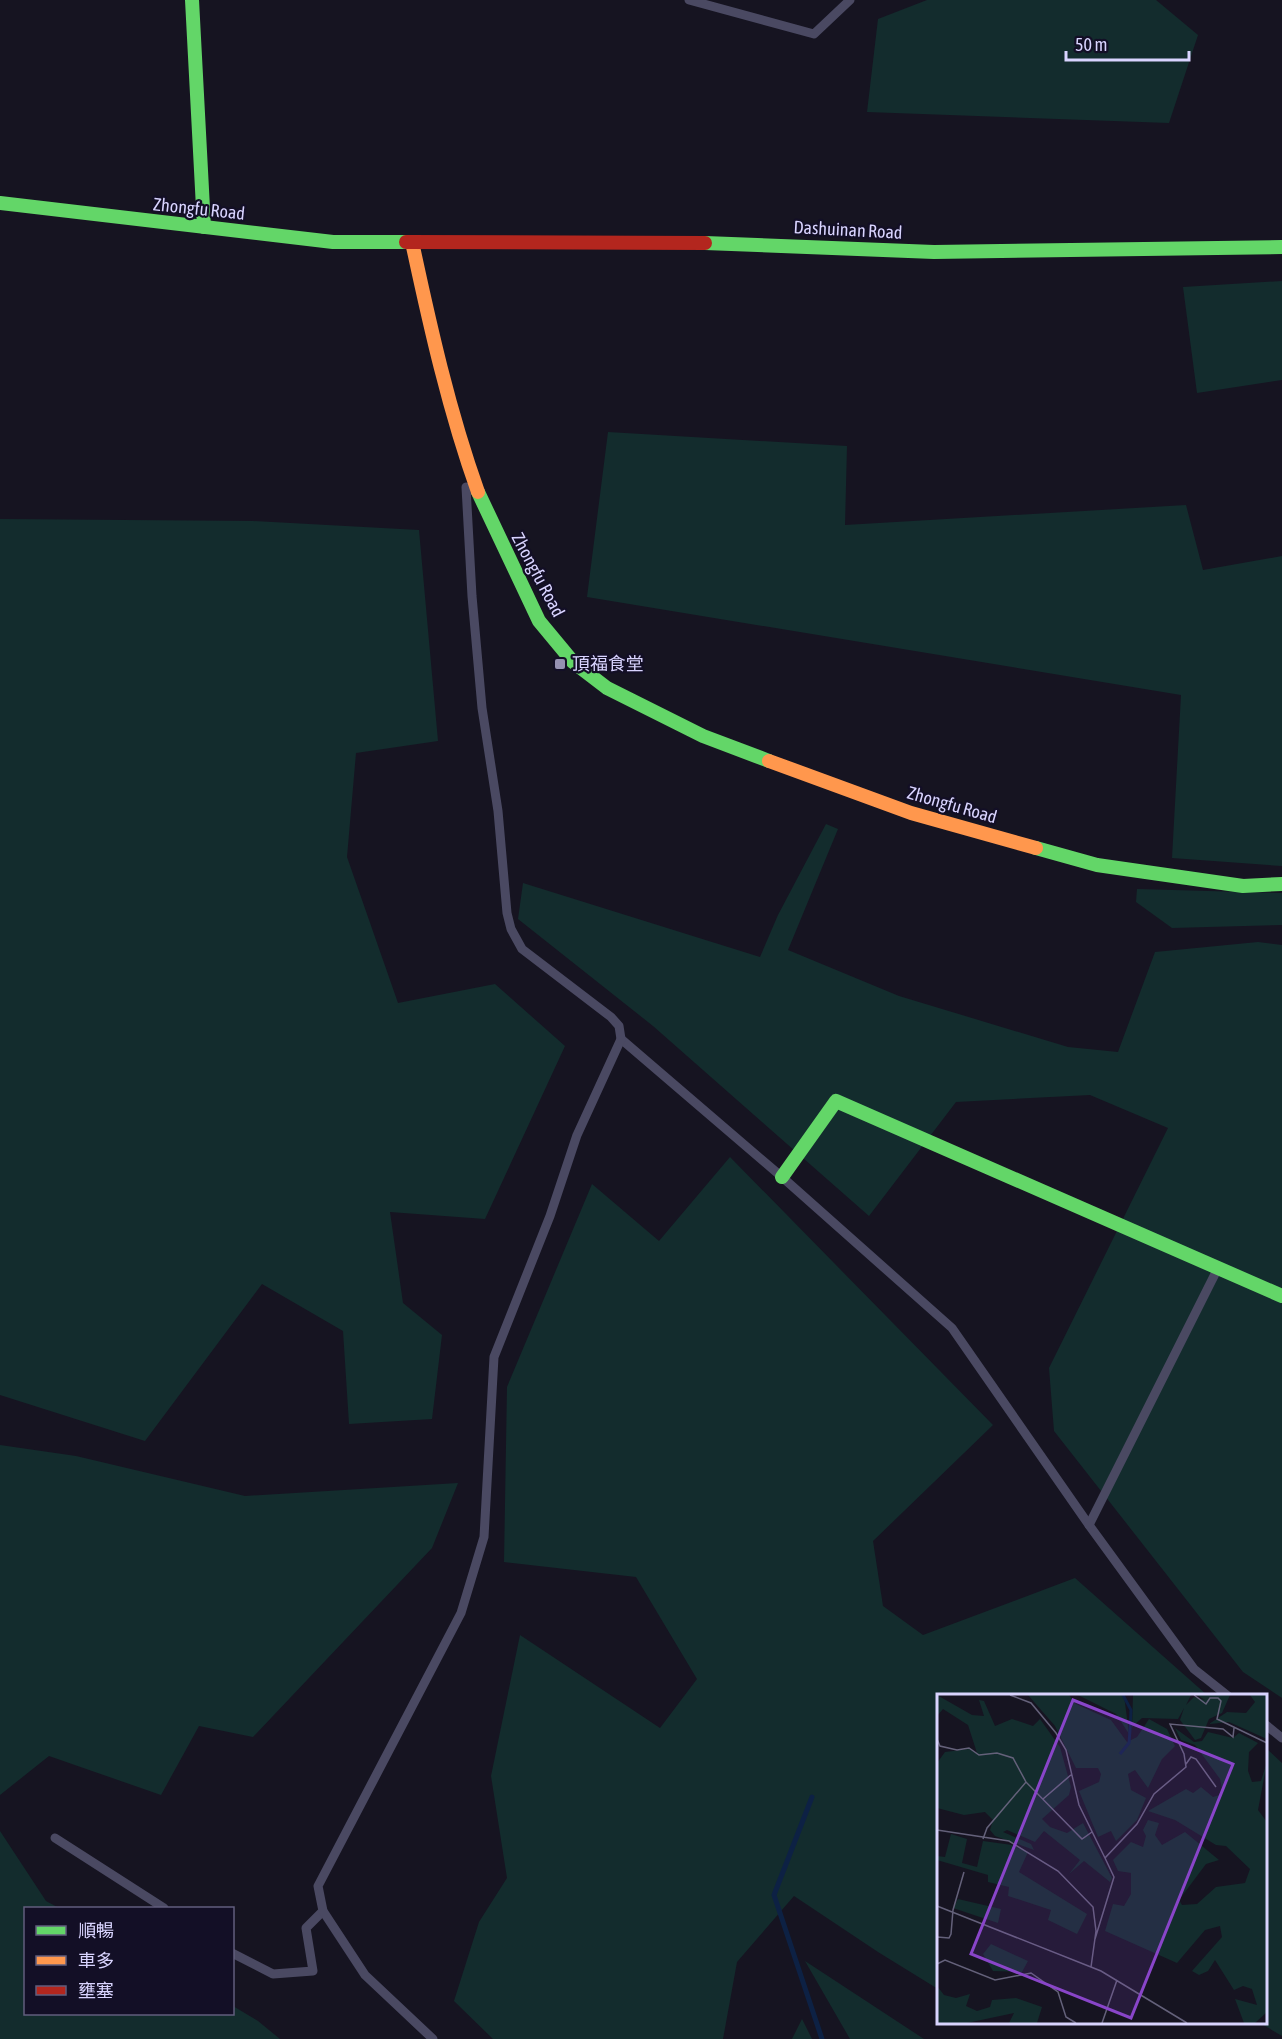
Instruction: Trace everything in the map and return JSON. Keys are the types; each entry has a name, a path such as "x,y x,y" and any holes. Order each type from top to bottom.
{"street":[{"path":"192,0 204,227"},
{"name":"Zhongfu Road","path":"0,203 333,242 412,242 430,328 464,452 483,505 538,621 573,662 607,688 703,736 911,813 1097,865 1243,886 1282,884"},
{"name":"Dashuinan Road","path":"412,242 745,243 934,252 1282,247"},
{"path":"783,1176 836,1101 1282,1296"}],"lane":[{"path":"689,0 814,34 850,0"},
{"path":"433,2039 365,1975 322,1911 318,1886 461,1613 484,1537 494,1357 550,1216 577,1135 621,1039 619,1026 611,1017 522,949 511,929 507,913 498,811 482,708 472,596 464,452"},
{"path":"621,1039 783,1176 952,1328 1089,1525 1194,1669 1227,1694"},
{"path":"1089,1525 1218,1268"},
{"path":"1267,1726 1282,1738"},
{"path":"55,1838 162,1907"},
{"path":"234,1954 273,1974 313,1971 306,1928 322,1911"}],"green space":[{"path":"927,0 1156,0 1198,35 1169,123 867,112 878,19"},
{"path":"1282,281 1282,380 1197,393 1183,287"},
{"path":"608,432 847,446 845,525 1186,505 1203,570 1282,556 1282,866 1172,858 1181,695 587,597"},
{"path":"0,519 253,521 419,530 438,741 356,753 347,857 398,1003 495,984 565,1046 485,1219 390,1212 403,1303 442,1335 432,1419 349,1424 343,1331 262,1284 145,1441 0,1395"},
{"path":"826,824 838,829 788,950 899,996 1068,1047 1118,1052 1155,952 1258,942 1282,945 1282,1698 1243,1672 1054,1431 1049,1368 1168,1128 1090,1095 956,1102 869,1216 653,1026 518,919 523,883 760,957 778,915"},
{"path":"1137,889 1282,893 1282,925 1172,928 1136,902"},
{"path":"730,1157 993,1425 873,1541 883,1606 923,1635 1075,1578 1206,1694 937,1694 937,1988 794,1896 737,1962 723,2039 493,2039 454,2001 479,1922 507,1878 491,1776 520,1635 660,1728 697,1679 636,1577 504,1562 507,1387 592,1184 659,1241"},
{"path":"0,1445 76,1456 245,1496 458,1483 432,1548 253,1737 199,1726 161,1795 49,1756 0,1795"},
{"path":"1267,1749 1282,1763 1282,2036 1262,2024 1267,2024"},
{"path":"0,1831 46,1901 57,1907 24,1907 24,2015 234,2015 234,2007 258,2021 280,2039 0,2039"},
{"path":"805,1961 924,2039 850,2039"},
{"path":"802,2019 812,2039 792,2039"}],"waterway":[{"path":"812,1797 774,1895 822,2039"}],"traffic: fast":[{"path":"192,0 204,227"},
{"path":"0,203 333,242 406,242"},
{"path":"705,243 934,252 1282,247"},
{"path":"478,492 539,621 573,662 607,688 703,736 769,761"},
{"path":"1036,848 1097,865 1243,886 1282,884"},
{"path":"782,1177 836,1101 1282,1296"}],"traffic: slow":[{"path":"412,242 449,399 478,492"},
{"path":"769,761 911,813 1036,848"}],"traffic: jam":[{"path":"406,242 705,243"}],"place":[{"name":"頂福食堂","path":"560,664"}]}
